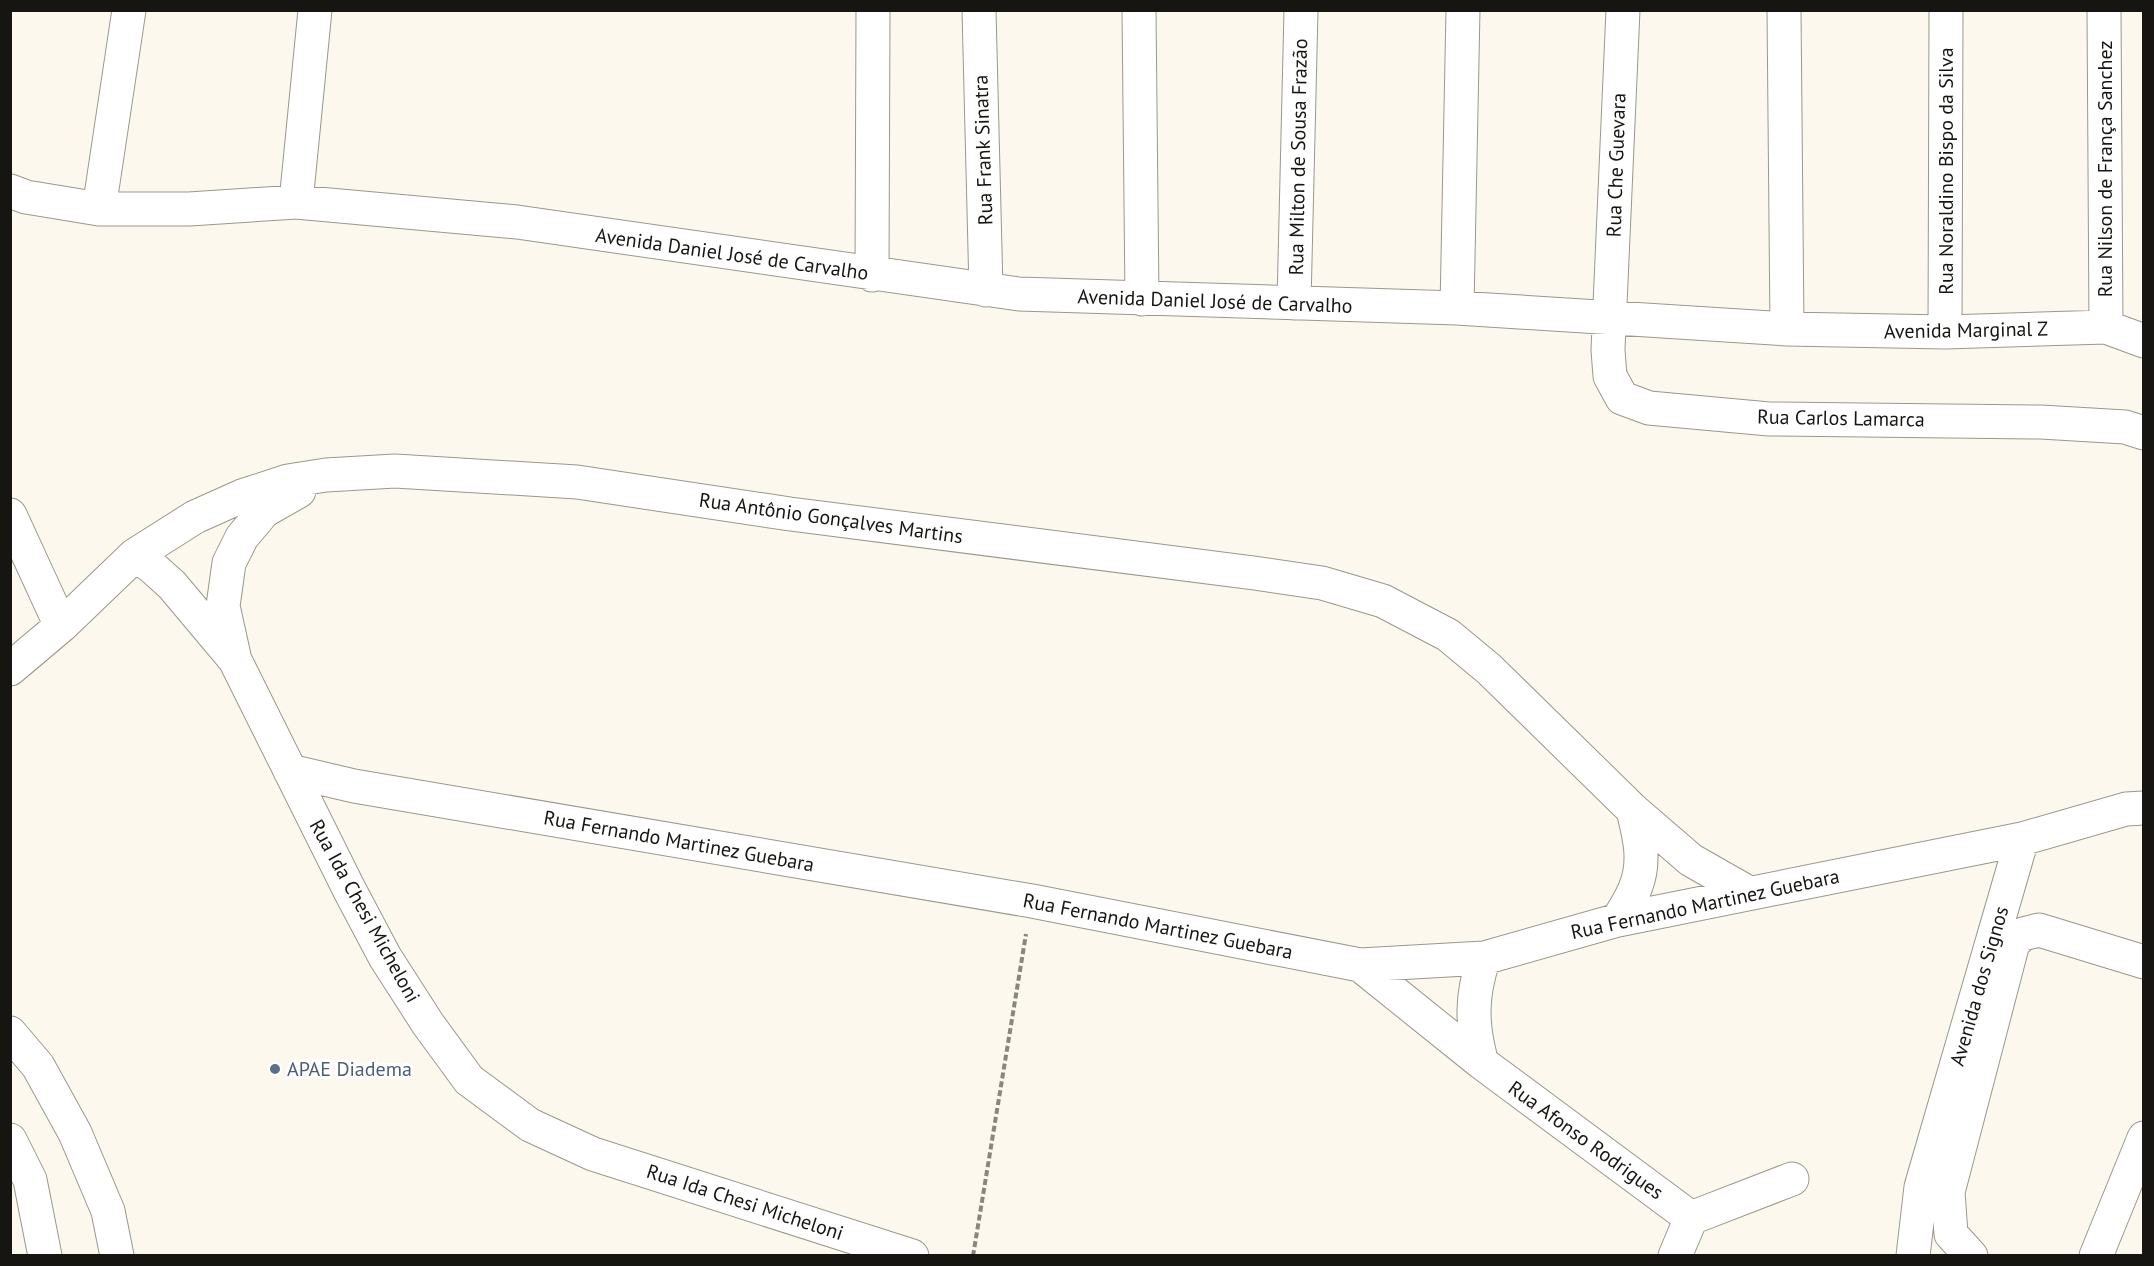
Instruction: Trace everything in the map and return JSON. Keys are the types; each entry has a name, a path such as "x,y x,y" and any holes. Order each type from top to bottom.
{"street":[{"path":"99,209 129,10"},
{"path":"296,202 315,10"},
{"path":"872,274 873,10"},
{"name":"Rua Frank Sinatra","path":"979,10 986,290"},
{"path":"1139,10 1142,299"},
{"name":"Rua Milton de Sousa Frazão","path":"1294,303 1301,10"},
{"path":"1463,10 1457,308 1787,329 1784,10"},
{"name":"Rua Che Guevara","path":"1609,319 1623,10"},
{"name":"Rua Noraldino Bispo da Silva","path":"1945,332 1946,10"},
{"name":"Rua Nilson de França Sanchez","path":"2104,10 2106,327"},
{"name":"Avenida Daniel José de Carvalho","path":"10,191 26,197 99,209 189,209 296,202 517,222 1019,294 1457,308"},
{"name":"Rua Carlos Lamarca","path":"1609,319 1610,376 1622,398 1649,408 1769,419 2041,422 2125,427 2144,433"},
{"name":"Avenida Marginal Z","path":"1787,329 1945,332 2106,327 2144,341"},
{"name":"Rua Antônio Gonçalves Martins","path":"10,669 61,626 135,555 195,518 242,496 288,481 327,475 395,471 577,482 790,514 1322,583 1383,601 1448,635 1489,669 1633,810 1691,860 1749,893"},
{"name":"Rua Ida Chesi Micheloni","path":"235,660 223,606 230,563 242,537 264,512 327,475"},
{"path":"10,514 61,626"},
{"name":"Rua Ida Chesi Micheloni","path":"135,555 172,585 235,660 385,957 428,1024 469,1080 530,1125 593,1154 912,1256"},
{"name":"Rua Fernando Martinez Guebara","path":"290,771 354,786 1032,901 1360,965 1484,958 1618,920 2022,839"},
{"path":"2022,839 2126,809 2144,808"},
{"path":"1618,920 1636,886 1641,863 1640,838 1633,810"},
{"name":"Avenida dos Signos","path":"1913,1256 1921,1187 2022,839"},
{"path":"1971,1256 1951,1234 1948,1192 2013,944 2022,934 2038,930 2144,962"},
{"path":"1482,1063 1475,1039 1473,1005 1476,979 1484,958"},
{"name":"Rua Afonso Rodrigues","path":"1360,965 1482,1063 1691,1218"},
{"path":"10,1033 38,1066 75,1133 108,1211 117,1256"},
{"path":"10,1140 30,1180 45,1256"},
{"path":"2096,1256 2140,1160"},
{"path":"1675,1256 1691,1218 1792,1179"}],"path":[{"path":"972,1256 1032,901"}],"place":[{"name":"APAE Diadema","path":"275,1069"}]}
